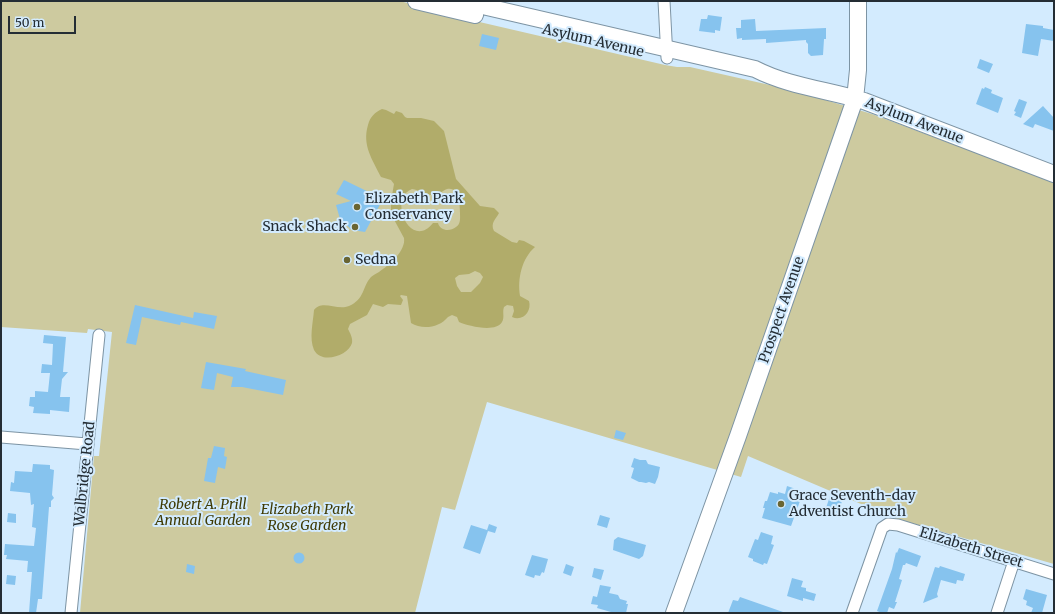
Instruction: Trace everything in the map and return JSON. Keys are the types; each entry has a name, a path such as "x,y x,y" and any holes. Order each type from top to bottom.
{"main road":[{"name":"Asylum Avenue","path":"416,1 667,53 755,69 771,77 855,99 1054,174"},
{"name":"Asylum Avenue","path":"461,1 667,53"},
{"name":"Prospect Avenue","path":"674,613 738,436 855,99 858,70 858,1"}],"street":[{"path":"664,1 667,53"},
{"name":"Walbridge Road","path":"71,613 99,335"},
{"path":"1,437 87,444"},
{"name":"Elizabeth Street","path":"852,613 882,528 888,524 898,525 1054,574"},
{"path":"997,613 1014,561"}],"green space":[{"path":"1,1 399,1 421,6 432,11 665,65 690,67 792,90 872,114 1054,182 1054,564 894,518 748,456 741,477 487,402 455,510 442,507 415,613 80,613 94,456 99,456 112,332 88,329 87,333 1,327"}],"shaded area":[{"path":"382,109 394,114 396,111 402,113 407,118 421,118 434,121 444,131 456,179 480,206 494,208 499,213 493,223 494,231 512,242 517,243 519,240 524,241 535,247 530,252 524,263 519,283 520,296 529,301 530,305 526,315 516,318 512,317 514,311 513,306 507,305 504,307 502,322 494,327 482,328 469,325 459,322 457,317 452,315 435,326 420,327 411,323 407,296 401,295 400,296 403,300 401,305 388,304 383,307 373,304 367,315 350,324 348,329 352,343 350,347 335,357 323,357 314,350 312,341 314,310 321,305 344,307 354,303 361,296 371,277 392,262 400,253 404,243 404,238 391,214 391,201 394,184 391,180 381,177 371,158 366,139 366,132 370,120 375,113","holes":["412,189 433,195 439,194 447,189 454,190 458,197 460,206 460,221 458,226 454,229 446,230 441,228 438,223 433,223 425,230 417,231 410,227 402,212 402,202 405,194","475,271 480,273 483,277 480,283 471,292 461,292 457,286 455,278 459,275 469,274"]}],"building":[{"path":"708,15 722,17 720,31 715,30 715,33 699,31 701,19 707,19"},
{"path":"755,19 756,31 826,28 826,39 824,39 823,55 811,56 808,53 808,44 806,40 766,43 766,39 737,39 736,28 741,28 741,20"},
{"path":"1026,24 1043,26 1043,28 1054,30 1054,41 1041,39 1038,56 1022,53"},
{"path":"482,34 499,38 496,50 479,46"},
{"path":"980,59 993,64 989,73 977,68"},
{"path":"985,87 992,90 991,93 1003,98 998,113 976,104 982,88 984,89"},
{"path":"1019,99 1027,102 1021,118 1014,115"},
{"path":"1043,106 1054,118 1054,131 1035,124 1033,128 1023,124"},
{"name":"Elizabeth Park Conservancy","path":"344,180 383,199 365,232 352,230 340,219 336,205 351,201 336,194"},
{"path":"135,305 193,318 194,312 217,316 214,329 181,322 180,325 142,317 136,345 126,343"},
{"path":"44,335 66,337 63,372 68,372 62,379 60,397 70,397 69,412 50,410 50,414 33,413 34,407 29,406 30,397 35,397 35,391 48,392 50,373 41,373 42,364 52,365 53,344 43,343"},
{"path":"206,362 246,369 245,371 286,380 283,395 242,387 231,387 233,377 217,373 214,390 201,388"},
{"path":"616,430 626,433 623,440 614,438"},
{"path":"214,446 225,448 224,456 227,457 225,469 218,467 215,483 204,481 208,458 211,458"},
{"path":"634,458 646,460 648,464 660,467 655,484 649,482 639,482 631,478 634,468 631,467"},
{"path":"33,464 50,465 50,469 54,470 52,495 54,498 51,501 51,507 49,507 42,599 38,599 36,613 29,613 32,572 27,572 28,561 6,559 7,555 4,555 5,544 34,546 36,528 32,527 34,504 31,505 30,493 10,491 11,482 14,483 15,471 32,472"},
{"name":"Grace Seventh-day Adventist Church","path":"787,486 802,491 791,526 762,518 765,508 763,508 765,501 767,501 770,492 785,494"},
{"path":"830,496 841,499 840,501 842,501 838,514 825,511"},
{"path":"8,513 16,514 16,523 7,522"},
{"path":"600,515 610,518 607,528 597,525"},
{"path":"489,524 497,527 495,533 488,531 480,554 463,548 471,525 487,530"},
{"path":"761,532 773,536 771,544 774,545 767,564 764,563 763,565 748,557 755,539 758,540"},
{"path":"618,537 646,545 643,556 639,559 613,550 614,540"},
{"path":"899,548 921,556 917,567 906,563 903,565 899,579 902,580 894,609 889,607 887,613 882,613 877,611 892,569 896,552 897,553"},
{"path":"297,553 301,553 303,554 303,562 297,563 294,560 294,556"},
{"path":"532,555 548,559 544,573 542,572 540,576 535,575 534,578 525,575"},
{"path":"187,564 195,566 194,574 186,572"},
{"path":"566,564 574,567 571,576 563,573"},
{"path":"940,566 965,574 963,581 957,580 956,584 941,580 937,594 938,597 923,603 935,567 939,568"},
{"path":"594,568 604,570 601,580 592,577"},
{"path":"7,575 16,576 15,585 6,584"},
{"path":"792,578 803,581 801,587 806,588 806,591 816,594 814,601 803,598 803,601 787,596"},
{"path":"600,585 611,587 609,593 618,595 620,599 627,601 626,604 628,604 626,613 611,613 597,608 598,605 591,604 593,596 597,597"},
{"path":"1026,589 1047,595 1042,613 1031,613 1033,608 1026,605 1027,601 1023,599"},
{"path":"740,597 783,613 728,613 733,600 738,601"}],"place":[{"name":"Elizabeth Park Conservancy","path":"357,207"},
{"name":"Snack Shack","path":"355,227"},
{"name":"Sedna","path":"347,260"},
{"name":"Grace Seventh-day Adventist Church","path":"781,504"}],"park label":[{"name":"Robert A. Prill Annual Garden","path":"203,514"},
{"name":"Elizabeth Park Rose Garden","path":"307,518"}]}
